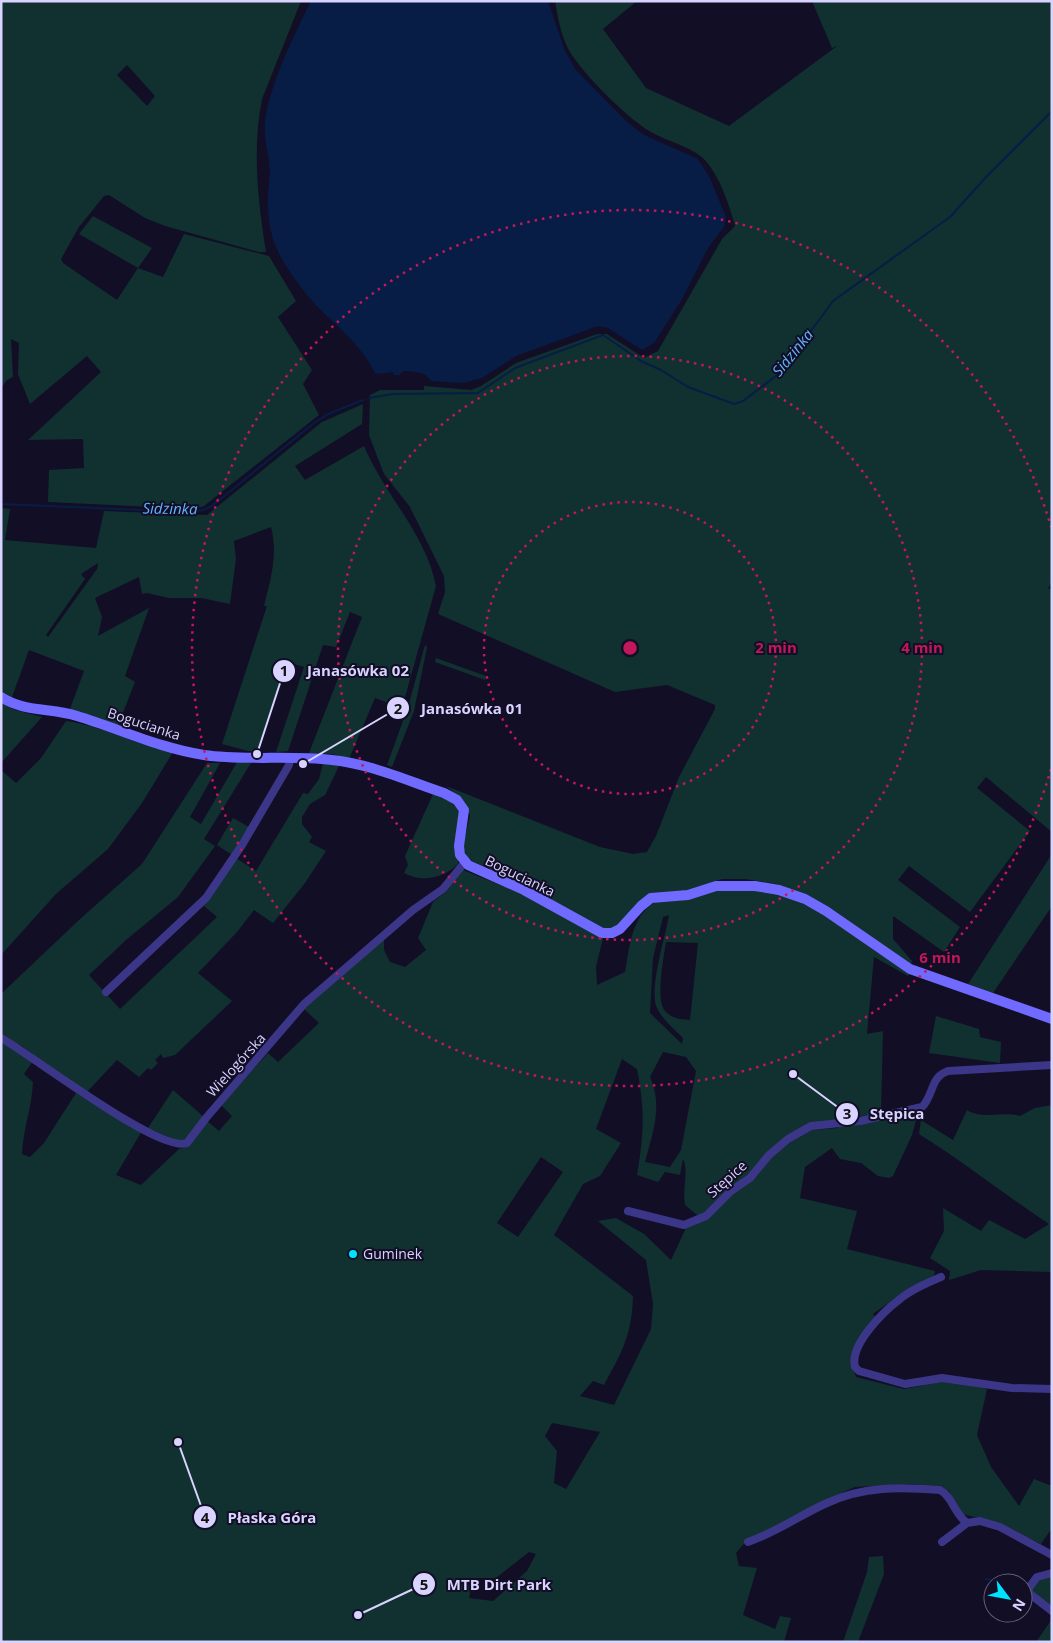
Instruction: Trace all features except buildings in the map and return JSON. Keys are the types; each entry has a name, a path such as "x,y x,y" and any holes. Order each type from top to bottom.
{"street":[{"name":"Bogucianka","path":"1,697 31,709 78,716 156,745 176,750 224,757 321,759 354,764 453,796 464,810 459,846 464,862 474,869 524,890 588,928 607,934 620,929 651,898 688,895 716,886 755,886 779,890 826,911 910,969 1052,1019"},
{"path":"106,992 206,898 242,845 288,765 290,758"},
{"name":"Wielogórska","path":"1,1038 18,1047 74,1089 168,1141 183,1145 187,1143 206,1118 304,1004 406,916 443,889 464,862"},
{"name":"Stępice","path":"628,1211 684,1225 706,1216 731,1191 750,1178 768,1155 788,1139 811,1126 860,1121 922,1107 929,1100 936,1079 948,1071 1052,1064"},
{"path":"941,1277 900,1299 868,1330 855,1357 855,1367 859,1372 905,1384 943,1378 1012,1388 1052,1389"},
{"path":"748,1542 785,1527 827,1503 877,1488 940,1490 945,1493 959,1517 967,1523"},
{"path":"942,1542 967,1523 980,1521 1000,1527 1052,1555"},
{"path":"1052,1573 1037,1577 1028,1589 1030,1594 1052,1611"}],"green space":[{"path":"1,1 301,1 262,99 259,118 257,175 266,252 259,252 165,226 145,218 109,195 104,196 79,227 61,259 63,263 117,300 138,268 163,277 184,234 269,256 296,301 278,317 312,370 303,384 319,415 204,506 195,509 48,502 49,470 84,468 83,439 28,440 101,372 87,356 30,404 18,374 19,343 11,339 13,377 7,380 1,388","holes":["127,65 155,96 147,106 117,75"]},
{"path":"555,1 637,1 603,29 646,88 729,126 837,46 832,48 812,1 1052,1 1052,582 1048,588 1052,591 1052,832 986,777 977,788 1030,831 970,912 909,866 898,880 960,927 944,952 893,916 893,939 912,961 911,965 806,897 777,884 745,879 722,879 679,893 653,896 615,928 601,929 520,883 468,859 463,847 470,815 461,798 446,786 600,847 633,854 647,852 656,836 679,777 715,709 715,705 667,685 615,692 438,614 445,592 444,576 410,507 384,474 369,435 370,395 380,390 424,390 424,386 471,390 481,386 516,363 597,334 607,334 644,358 658,351 722,239 735,226 720,183 705,160 693,151 658,136 641,126 607,96 577,62 564,40"},
{"path":"93,216 152,248 138,268 79,234"},
{"path":"363,404 362,424 295,466 305,480 364,446 372,464 423,549 431,567 436,586 402,708 375,698 349,759 332,754 309,753 362,617 350,612 336,647 323,645 288,751 276,752 304,667 287,662 258,751 248,751 222,744 267,606 264,606 274,557 271,527 234,541 236,559 230,604 201,598 169,598 147,593 142,594 139,577 95,598 102,617 98,636 149,608 125,676 135,682 117,728 70,709 84,671 29,650 12,697 1,691 1,508 10,509 5,540 96,548 104,511 207,515 322,422","holes":["98,563 97,569 48,637 46,635 85,579 81,574"]},
{"path":"425,645 427,647 414,711 392,767 387,765 408,707"},
{"path":"436,658 486,676 485,680 435,662"},
{"path":"1,703 15,710 42,717 1,763"},
{"path":"66,721 80,723 173,752 142,803 108,849 56,894 1,955 1,770 16,783 41,758"},
{"path":"237,762 251,763 204,839 215,846 178,897 126,940 89,975 120,1009 217,917 204,906 236,858 256,871 303,793 308,794 319,779 323,763 339,766 325,795 310,804 302,817 302,824 312,837 309,842 326,851 305,883 273,923 254,910 237,932 198,973 232,1001 175,1055 163,1058 161,1054 155,1060 158,1063 151,1070 148,1068 139,1077 117,1060 86,1093 22,1046 1,1036 1,994 80,919 142,864 207,763 220,763 190,817 201,824"},
{"path":"433,794 451,800 460,809 458,864 440,876 418,878 404,873 408,865 405,856"},
{"path":"233,818 249,827 232,855 217,845"},
{"path":"1052,854 1052,906 993,993 968,984"},
{"path":"463,870 522,894 603,938 596,967 597,985 625,972 630,942 636,924 647,908 655,902 721,887 776,892 826,914 875,951 910,973 908,976 874,957 867,1034 883,1031 881,1113 819,1122 785,1139 750,1178 756,1177 771,1156 812,1130 838,1128 842,1124 914,1110 918,1113 912,1135 893,1176 889,1178 878,1176 861,1163 840,1159 832,1148 805,1167 800,1198 857,1211 847,1249 935,1271 934,1276 910,1287 873,1314 876,1318 862,1335 851,1362 856,1377 904,1389 921,1386 942,1378 987,1389 977,1435 991,1467 1019,1506 1034,1479 1052,1486 1052,1528 1041,1544 999,1523 962,1514 949,1491 941,1486 908,1484 855,1487 823,1501 786,1523 749,1538 736,1553 739,1566 757,1568 743,1615 775,1629 780,1616 791,1618 784,1642 1,1642 1,1042 33,1061 24,1074 33,1082 22,1154 30,1157 44,1143 76,1093 114,1117 143,1129 116,1175 141,1185 179,1149 187,1147 207,1121 219,1131 232,1116 221,1105 268,1053 278,1062 319,1023 304,1009 384,938 384,950 390,962 405,967 426,950 418,938 433,902 446,892","holes":["669,915 658,962 655,1000 662,1016 683,1038 682,1044 650,1013 653,958 663,917","666,942 698,943 690,1020 671,1016 665,1011 661,997 661,978","663,1052 686,1057 696,1071 681,1150 670,1167 645,1162 655,1119 656,1098 650,1077","622,1059 637,1069 641,1097 642,1134 637,1175 658,1182 665,1172 680,1175 683,1159 685,1164 685,1205 697,1215 696,1224 686,1228 671,1260 644,1234 616,1218 598,1221 646,1260 653,1304 651,1329 614,1405 580,1396 593,1381 604,1385 621,1353 631,1322 633,1296 554,1235 583,1184 600,1176 621,1143 596,1129","541,1157 563,1172 518,1237 497,1223","552,1423 600,1432 566,1489 554,1483 557,1451 545,1436","529,1552 536,1554 527,1571 493,1601 469,1598 473,1578 496,1578"]},
{"path":"936,1016 979,1029 980,1037 1001,1042 1000,1063 929,1053"},
{"path":"173,1090 204,1117 188,1140 177,1141 148,1128"},
{"path":"1052,1105 1052,1272 981,1270 949,1280 950,1271 930,1258 944,1231 943,1208 981,1231 989,1220 1025,1239 1049,1224 919,1134 921,1120 953,1140 967,1110 986,1115 1007,1114 1020,1116 1035,1108"},
{"path":"883,1556 884,1574 858,1642 843,1642 867,1572 869,1557"},
{"path":"1052,1575 1052,1608 1033,1594 1033,1584 1037,1579"},
{"path":"1052,1619 1052,1642 1036,1642"}],"water":[{"path":"311,1 548,1 565,51 576,70 626,121 644,135 698,159 710,178 726,217 724,227 708,248 681,301 654,343 642,350 608,328 598,326 516,356 482,378 463,383 431,381 426,375 415,372 403,371 400,375 394,375 393,372 375,373 351,339 303,290 281,257 272,237 268,212 270,170 265,121 277,76"}],"waterway":[{"name":"Sidzinka","path":"369,398 393,394 478,393 515,368 603,335 641,361 661,370 688,387 734,404 743,401 780,373 833,301 950,217 987,176 1052,111"},
{"name":"Sidzinka","path":"1,504 190,512 203,510 212,506 314,423 328,414 363,400"}],"place":[{"name":"Janasówka 02","path":"257,754"},
{"name":"Janasówka 01","path":"303,764"},
{"name":"Stępica","path":"793,1074"},
{"name":"Guminek","path":"353,1254"},
{"name":"Płaska Góra","path":"178,1442"},
{"name":"MTB Dirt Park","path":"358,1615"}]}
